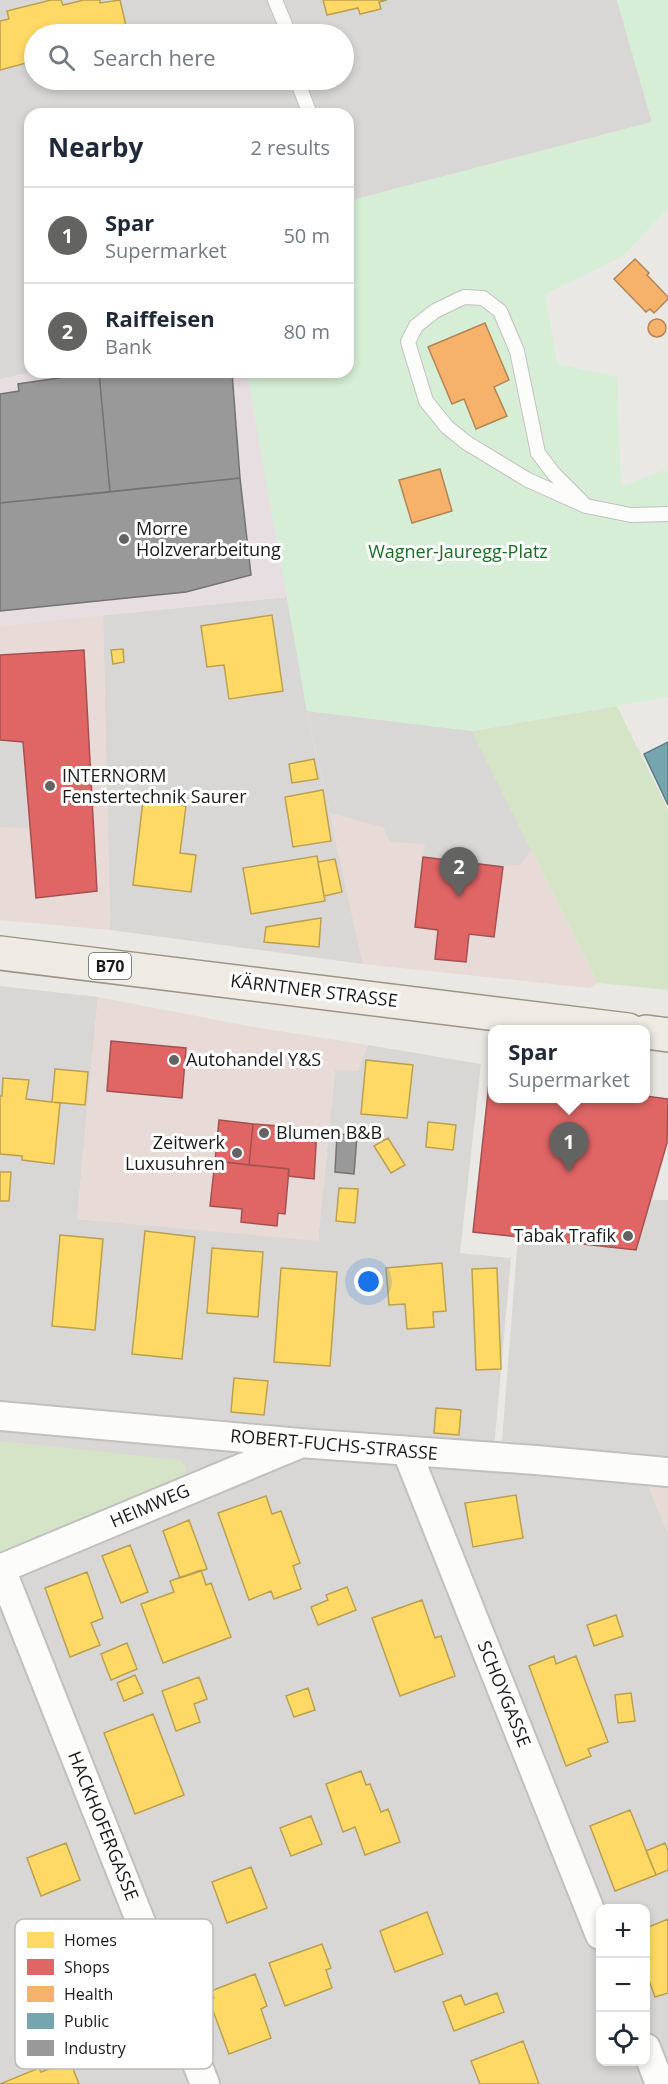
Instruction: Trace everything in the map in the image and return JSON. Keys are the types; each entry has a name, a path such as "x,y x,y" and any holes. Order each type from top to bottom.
{"main road":[{"name":"KÄRNTNER STRASSE","path":"0,952 595,1025"},
{"path":"650,1033 668,1035"}],"street":[{"name":"ROBERT-FUCHS-STRASSE","path":"0,1416 407,1452 536,1460 668,1472"},
{"name":"HEIMWEG","path":"0,1569 300,1443"},
{"name":"SCHOYGASSE","path":"407,1452 596,1925"},
{"name":"HACKHOFERGASSE","path":"0,1569 139,1919"},
{"path":"650,2060 660,2084"},
{"name":"HACKHOFERGASSE","path":"199,2069 205,2084"}],"lane":[{"path":"275,0 285,24"},
{"path":"301,90 308,108"},
{"path":"586,506 554,474 538,453 517,351 500,311 483,298 464,297 435,311 416,327 408,342 426,401 447,428 467,443 528,480 586,506 631,515 668,513"}],"shaded area":[{"path":"0,0 617,0 652,122 354,199 354,108 24,108 24,374 0,379"},
{"path":"237,0 304,0 316,24 248,24"},
{"path":"501,0 609,0 616,30 346,97 349,105 619,38 639,115 354,187 354,108 24,108 24,178 0,184 0,101 44,90 354,90 354,40"},
{"path":"24,189 24,271 0,277 0,195"},
{"path":"24,374 24,378 248,378 287,597 0,626 0,379"},
{"path":"287,597 307,711 363,964 110,930 103,615"},
{"path":"103,615 110,930 0,920 0,626"},
{"path":"307,711 472,731 598,983 590,988 363,964"},
{"path":"307,711 472,731 531,850 520,865 498,866 423,857 425,844 390,842 383,827 330,813"},
{"path":"0,740 22,743 28,828 0,827"},
{"path":"0,986 98,997 77,1219 318,1240 335,1069 360,1062 368,1045 481,1064 460,1253 511,1258 492,1471 648,1485 668,1533 668,2084 0,2084"},
{"path":"98,997 248,1026 368,1045 358,1071 335,1070 318,1241 77,1219"},
{"path":"650,1200 668,1200 668,1459 502,1441 518,1237 635,1250"},
{"path":"648,1485 668,1487 668,1533"}],"green space":[{"name":"Wagner-Jauregg-Platz","path":"617,0 668,0 668,208 623,256 545,294 557,364 617,377 621,486 668,469 668,697 472,731 307,711 248,378 354,378 354,199 652,122"},
{"path":"617,706 668,810 668,990 598,983 472,731"},
{"path":"0,1441 180,1460 186,1467 186,1476 0,1558"}],"building: Homes":[{"path":"51,0 61,0 63,5 84,0 100,0 100,3 120,0 126,24 24,24 24,64 0,70 0,21 9,19 7,11"},
{"path":"323,0 387,0 379,2 381,9 360,14 358,8 327,15"},
{"path":"272,615 283,691 229,699 224,665 207,667 201,626"},
{"path":"123,649 124,662 113,664 111,650"},
{"path":"314,759 318,779 292,783 289,764"},
{"path":"323,790 331,841 293,847 285,797"},
{"path":"143,801 186,806 180,853 196,855 191,892 133,885"},
{"path":"317,856 325,901 251,914 243,868"},
{"path":"335,859 342,892 324,896 318,862"},
{"path":"321,918 319,947 264,942 266,927"},
{"path":"366,1060 413,1065 407,1118 361,1114"},
{"path":"55,1069 88,1072 85,1105 52,1102"},
{"path":"3,1078 29,1080 26,1099 60,1103 54,1164 22,1160 22,1156 0,1154 0,1096 2,1096"},
{"path":"428,1122 456,1125 453,1150 426,1147"},
{"path":"388,1138 405,1165 391,1173 374,1146"},
{"path":"0,1172 11,1172 9,1201 0,1201"},
{"path":"339,1188 358,1189 355,1223 336,1221"},
{"path":"145,1231 195,1237 182,1359 132,1354"},
{"path":"60,1235 103,1239 95,1330 52,1326"},
{"path":"212,1248 263,1252 258,1317 207,1313"},
{"path":"442,1263 446,1311 433,1312 434,1327 407,1329 405,1304 389,1305 386,1268"},
{"path":"281,1268 337,1272 330,1366 274,1362"},
{"path":"497,1268 501,1369 476,1370 472,1269"},
{"path":"234,1378 268,1381 264,1415 231,1412"},
{"path":"436,1408 461,1410 459,1435 434,1433"},
{"path":"516,1495 523,1538 473,1547 465,1503"},
{"path":"266,1496 272,1514 281,1511 300,1563 293,1566 301,1589 274,1599 271,1591 249,1600 218,1513"},
{"path":"189,1520 207,1569 180,1578 163,1531"},
{"path":"130,1545 148,1592 121,1603 102,1556"},
{"path":"201,1570 206,1585 211,1583 231,1637 163,1663 141,1604 174,1592 170,1581"},
{"path":"87,1572 103,1618 91,1623 100,1645 70,1657 45,1588"},
{"path":"347,1587 356,1610 318,1625 311,1607 328,1600 326,1595"},
{"path":"422,1600 435,1638 441,1636 455,1676 400,1696 372,1618"},
{"path":"616,1615 623,1636 594,1646 587,1625"},
{"path":"127,1643 137,1669 111,1680 101,1654"},
{"path":"554,1656 556,1664 576,1656 608,1742 588,1749 591,1756 566,1766 529,1666"},
{"path":"135,1675 143,1693 124,1701 117,1683"},
{"path":"199,1677 207,1699 194,1704 200,1722 176,1731 162,1691"},
{"path":"308,1688 315,1710 294,1717 286,1696"},
{"path":"631,1693 635,1721 618,1723 615,1695"},
{"path":"153,1714 184,1795 135,1814 104,1733"},
{"path":"361,1771 366,1785 370,1784 381,1812 388,1809 400,1842 365,1855 355,1827 343,1832 326,1784"},
{"path":"630,1810 656,1875 615,1891 590,1826"},
{"path":"311,1816 322,1844 291,1856 280,1828"},
{"path":"66,1843 80,1880 41,1896 27,1858"},
{"path":"665,1843 668,1851 668,1870 656,1875 646,1851"},
{"path":"251,1867 267,1908 227,1923 212,1882"},
{"path":"427,1912 443,1954 395,1972 380,1931"},
{"path":"668,1919 668,1993 655,1997 650,1983 650,1926"},
{"path":"322,1944 331,1968 326,1970 332,1988 285,2006 269,1963"},
{"path":"255,1974 267,2006 261,2009 271,2038 229,2054 213,2011 213,1990"},
{"path":"497,1993 504,2012 454,2031 443,2002 461,1995 465,2005"},
{"path":"523,2041 539,2084 480,2084 471,2061"},
{"path":"37,2069 41,2072 49,2069 73,2069 79,2084 0,2084"}],"building: Shops":[{"path":"84,650 97,891 36,898 23,742 0,740 0,655"},
{"path":"423,857 503,867 494,937 469,934 466,962 435,959 438,930 415,927"},
{"path":"111,1041 186,1048 182,1098 107,1091"},
{"path":"488,1093 488,1103 650,1103 650,1097 668,1099 667,1143 636,1250 473,1232"},
{"path":"219,1120 253,1124 249,1165 215,1161"},
{"path":"253,1124 317,1129 314,1179 288,1176 289,1169 249,1165"},
{"path":"215,1161 289,1169 285,1214 278,1213 277,1226 241,1222 242,1209 210,1206"}],"building: Health":[{"path":"635,259 668,297 654,313 650,309 646,312 614,279"},
{"path":"657,319 663,322 666,328 663,334 657,337 651,334 648,328 651,322"},
{"path":"485,323 509,380 494,387 507,416 476,429 464,399 452,404 428,347"},
{"path":"440,469 452,511 412,523 399,480"}],"building: Public":[{"path":"668,742 668,805 644,754"}],"building: Industry":[{"path":"58,378 100,378 110,492 0,503 0,394 19,391 18,384"},
{"path":"100,378 232,378 240,478 110,492"},
{"name":"Morre Holzverarbeitung","path":"240,478 251,575 186,592 0,611 0,503"},
{"path":"337,1134 357,1135 354,1174 335,1172"}],"place":[{"name":"Morre Holzverarbeitung","path":"124,539"},
{"name":"INTERNORM Fenstertechnik Saurer","path":"50,786"},
{"name":"Raiffeisen","path":"459,897"},
{"name":"Autohandel Y&S","path":"174,1060"},
{"name":"Blumen B&B","path":"264,1133"},
{"name":"Zeitwerk Luxusuhren","path":"237,1153"},
{"name":"Spar","path":"569,1172"},
{"name":"Tabak Trafik","path":"628,1236"}]}
